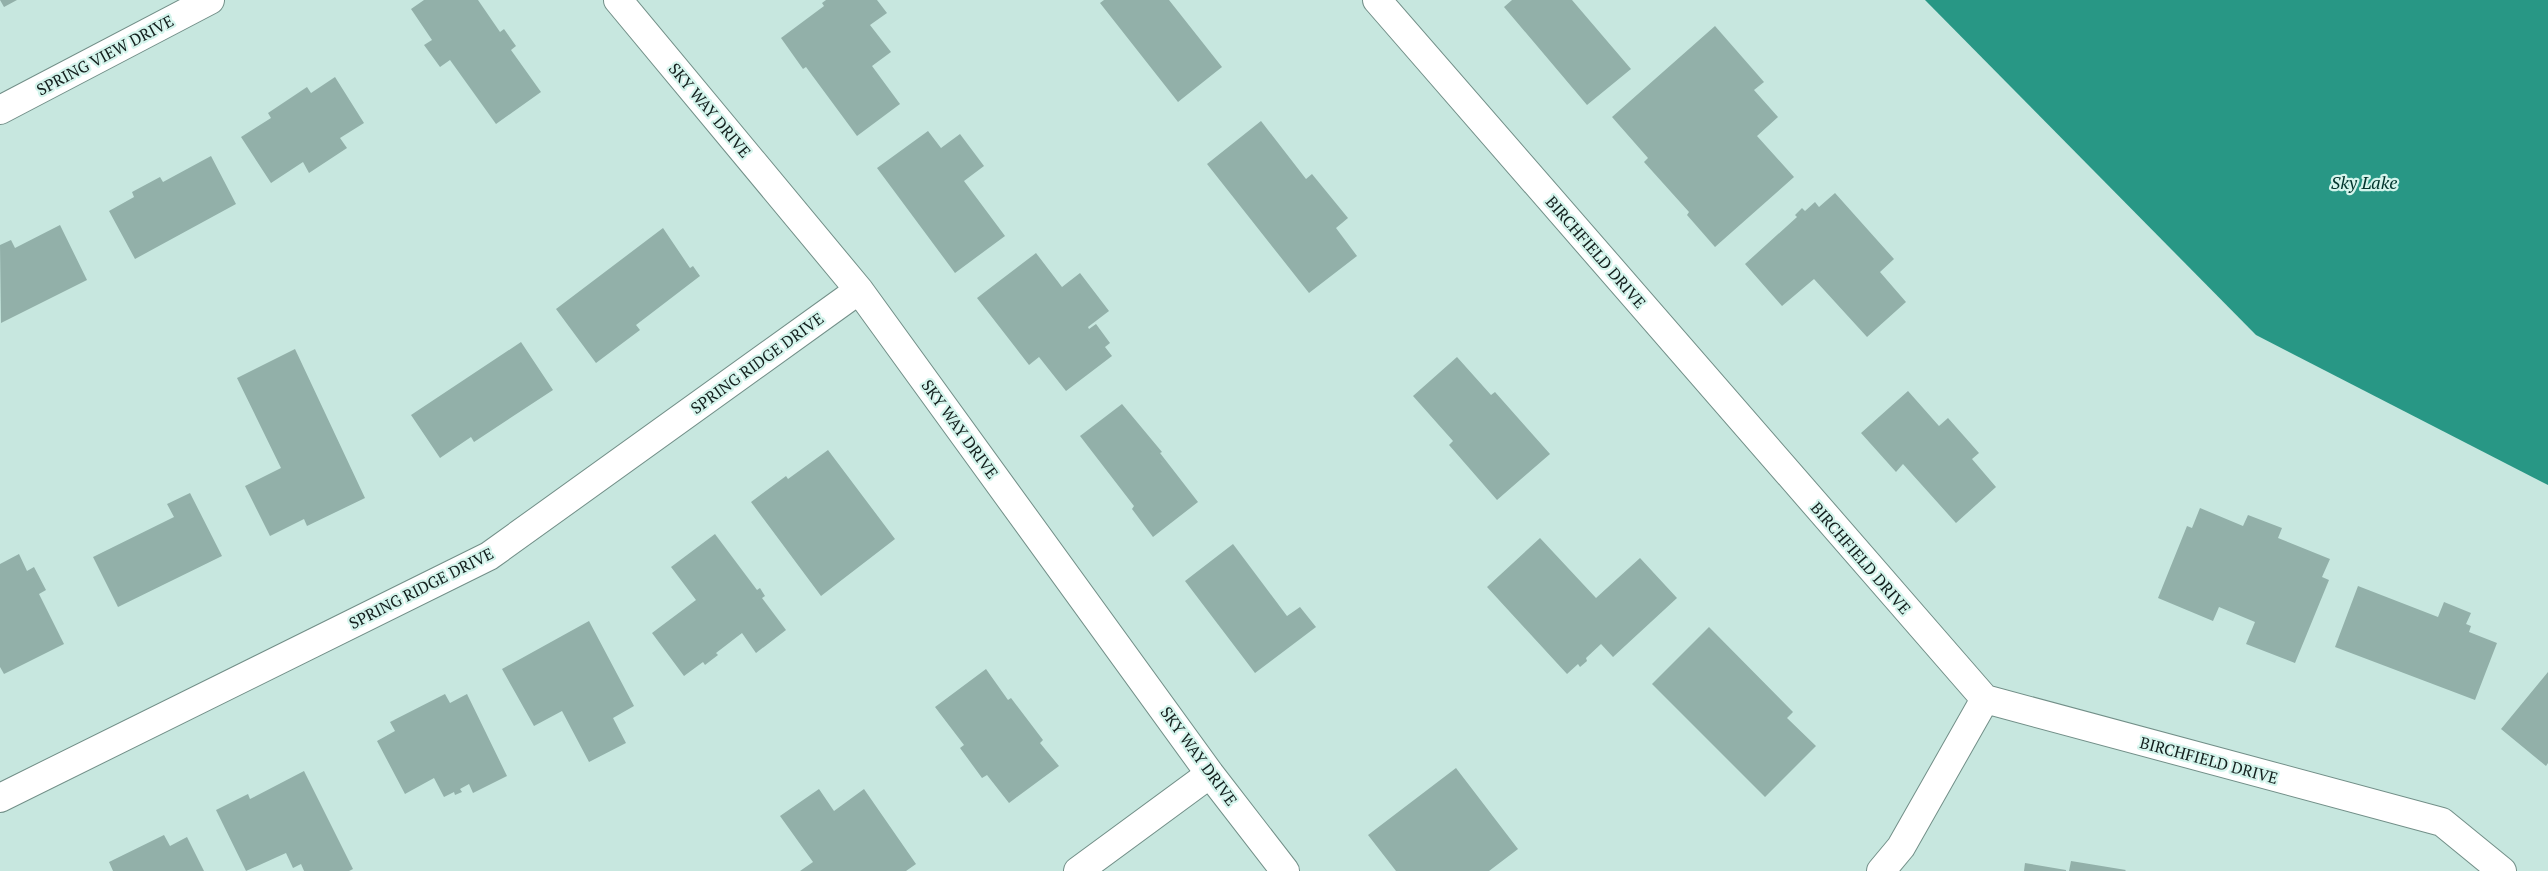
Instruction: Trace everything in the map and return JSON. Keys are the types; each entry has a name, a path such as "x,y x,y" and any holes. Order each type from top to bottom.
{"street":[{"name":"SPRING VIEW DRIVE","path":"0,110 210,0"},
{"name":"SKY WAY DRIVE","path":"618,0 859,290 1210,774 1285,871"},
{"name":"BIRCHFIELD DRIVE","path":"1377,0 1984,699 2442,822 2502,871"},
{"name":"SPRING RIDGE DRIVE","path":"0,798 489,556 859,290"},
{"path":"1881,871 1900,847 1984,699"},
{"path":"1078,871 1210,774"}],"water":[{"name":"Sky Lake","path":"1925,0 2548,0 2548,485 2256,335"}],"building":[{"path":"0,0 17,0 4,7"},
{"path":"424,0 478,0 500,32 504,29 516,46 511,50 541,92 496,124 450,60 440,67 424,45 432,40 411,9"},
{"path":"826,0 877,0 887,13 870,25 891,52 872,66 900,104 857,136 806,67 803,69 781,38 824,6 822,3"},
{"path":"1104,0 1169,0 1222,67 1178,102 1100,3"},
{"path":"1512,0 1572,0 1631,69 1587,105 1504,7"},
{"path":"1715,26 1764,82 1754,90 1778,117 1757,136 1794,177 1715,247 1687,215 1689,212 1644,162 1648,158 1612,117"},
{"path":"335,77 364,123 340,138 347,148 309,173 303,162 271,183 241,137 271,118 268,113 307,87 311,93"},
{"path":"1261,121 1306,179 1312,174 1348,218 1336,228 1357,256 1309,293 1207,164"},
{"path":"928,131 941,148 960,134 984,166 964,181 1005,236 955,273 877,168"},
{"path":"211,156 236,204 135,259 109,211 134,197 132,192 160,177 163,182"},
{"path":"1835,193 1894,259 1880,272 1906,302 1867,337 1814,279 1782,306 1745,264 1797,217 1795,215 1802,208 1805,211 1815,202 1819,207"},
{"path":"60,225 87,280 1,323 0,245 11,240 15,248"},
{"path":"663,228 690,268 693,266 700,276 636,325 640,330 596,363 556,309"},
{"path":"1036,253 1062,287 1080,273 1109,311 1088,327 1089,329 1096,324 1110,343 1105,347 1112,356 1066,391 1039,357 1029,365 977,298"},
{"path":"521,342 553,390 474,442 471,437 440,458 411,415"},
{"path":"295,349 365,498 307,526 304,519 270,536 245,486 281,468 237,378"},
{"path":"1457,357 1491,395 1495,392 1550,454 1497,500 1449,445 1453,441 1413,396"},
{"path":"1908,391 1939,426 1948,418 1979,453 1972,459 1996,487 1956,523 1903,464 1896,472 1861,433"},
{"path":"1122,404 1162,452 1160,453 1198,502 1153,537 1132,509 1134,506 1080,436"},
{"path":"828,450 895,539 821,596 751,502 786,476 788,479"},
{"path":"190,493 222,556 118,607 93,557 174,517 167,504"},
{"path":"2200,508 2243,526 2248,515 2282,528 2278,538 2330,559 2322,577 2329,580 2295,663 2246,644 2255,622 2219,607 2213,621 2158,598 2187,526 2192,528"},
{"path":"715,534 757,590 760,588 765,596 762,598 786,630 756,653 742,633 716,653 718,655 705,665 703,662 684,676 652,633 696,600 671,567"},
{"path":"1540,538 1596,598 1640,558 1677,598 1613,657 1601,644 1586,658 1587,661 1580,667 1578,664 1567,674 1487,587"},
{"path":"1233,544 1287,616 1300,607 1316,627 1255,673 1185,581"},
{"path":"19,554 27,571 34,567 46,590 39,594 64,644 4,674 0,667 0,564"},
{"path":"2358,586 2438,617 2444,602 2471,613 2466,624 2471,626 2469,632 2497,643 2475,700 2335,647"},
{"path":"589,621 634,706 613,718 626,743 589,762 562,711 534,726 502,669"},
{"path":"1709,627 1793,712 1787,718 1816,746 1765,797 1652,684"},
{"path":"986,669 1008,700 1011,698 1043,740 1040,743 1059,766 1009,803 987,775 982,778 960,748 964,745 935,707"},
{"path":"2548,672 2548,763 2546,766 2501,729"},
{"path":"445,694 450,703 467,694 507,776 473,793 469,784 460,789 462,792 455,795 454,792 444,797 434,778 405,794 377,741 395,731 390,722"},
{"path":"1456,768 1518,849 1489,871 1396,871 1368,835"},
{"path":"304,771 353,869 349,871 304,871 301,864 293,868 286,853 246,871 216,810 248,794 250,799"},
{"path":"819,789 834,811 864,789 916,864 906,871 800,871 813,862 780,816"},
{"path":"164,835 170,846 187,837 204,871 113,871 109,862"},
{"path":"2071,861 2126,870 2069,871"},
{"path":"2025,863 2066,870 2066,871 2024,871"}]}
